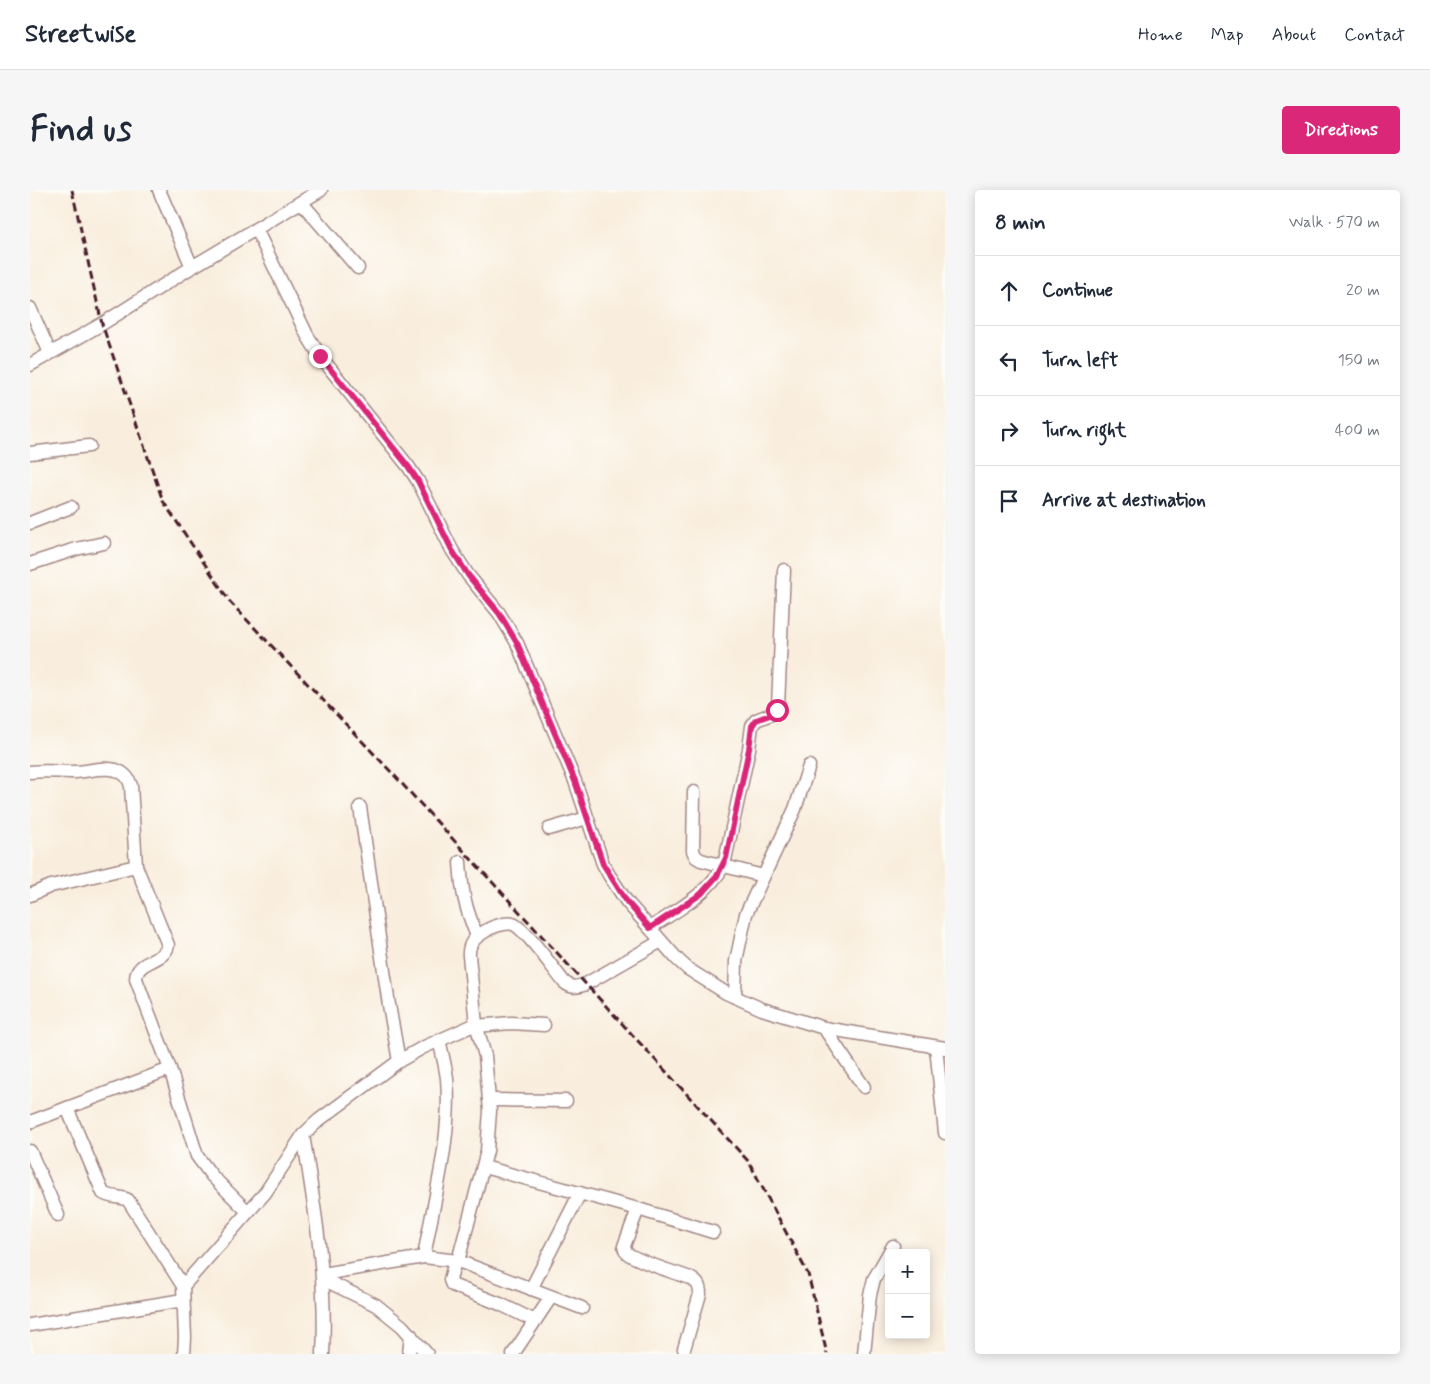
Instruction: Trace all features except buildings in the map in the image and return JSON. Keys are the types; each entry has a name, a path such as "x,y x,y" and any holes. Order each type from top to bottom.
{"street":[{"path":"159,190 192,267"},
{"path":"30,365 102,324 192,267 321,190"},
{"path":"301,202 358,268"},
{"path":"256,229 306,335 324,362 408,466 418,481 452,550 468,575 499,613 517,643 575,781 603,864 627,902 688,969 726,993 762,1009 824,1028 941,1047 945,1133"},
{"path":"30,308 50,353"},
{"path":"30,453 89,446"},
{"path":"30,523 71,507"},
{"path":"30,564 104,542"},
{"path":"650,928 701,894 724,865 749,749 752,726 756,720 774,713 778,706 784,570"},
{"path":"735,997 736,961 742,926 763,876 795,809 809,766"},
{"path":"30,772 74,772 111,768 119,771 129,779 136,866 168,945 164,954 144,964 138,971 136,979 170,1069 197,1156 212,1176 248,1212"},
{"path":"694,792 694,855 698,859 763,876"},
{"path":"360,807 388,1005 399,1061"},
{"path":"549,829 587,818"},
{"path":"460,862 462,893 477,936"},
{"path":"30,895 51,886 136,866"},
{"path":"535,1321 506,1306 452,1285 450,1282 487,1151 489,1100 485,1056 476,1025 468,951 477,936 488,929 507,924 516,925 525,933 564,982 576,988 661,941"},
{"path":"183,1286 266,1193 303,1136 333,1109 399,1061 439,1040 476,1025 511,1023 544,1025"},
{"path":"824,1028 864,1087"},
{"path":"424,1257 443,1161 447,1119 446,1078 439,1040"},
{"path":"30,1122 170,1069"},
{"path":"489,1100 566,1101"},
{"path":"68,1108 103,1193 107,1196 121,1197 128,1200 183,1286 184,1354"},
{"path":"303,1136 315,1208 323,1276 325,1325 323,1354"},
{"path":"30,1150 58,1215"},
{"path":"484,1167 638,1209 713,1232"},
{"path":"531,1289 580,1193"},
{"path":"638,1209 624,1246 625,1251 646,1262 690,1278 700,1288 684,1349"},
{"path":"864,1354 870,1295 874,1279 893,1246"},
{"path":"323,1276 424,1257 457,1261 582,1308"},
{"path":"323,1276 376,1305 411,1335 427,1354"},
{"path":"513,1354 551,1297"},
{"path":"30,1325 183,1300"},
{"path":"409,1354 411,1335"}],"railway":[{"path":"72,190 102,324 163,501 230,602 394,775 749,1162 808,1274 827,1354"}],"route":[{"path":"320,356 399,453 418,481 452,550 468,575 508,627 517,643 575,781 603,864 627,902 650,928 701,894 724,865 753,723 777,710"}]}
